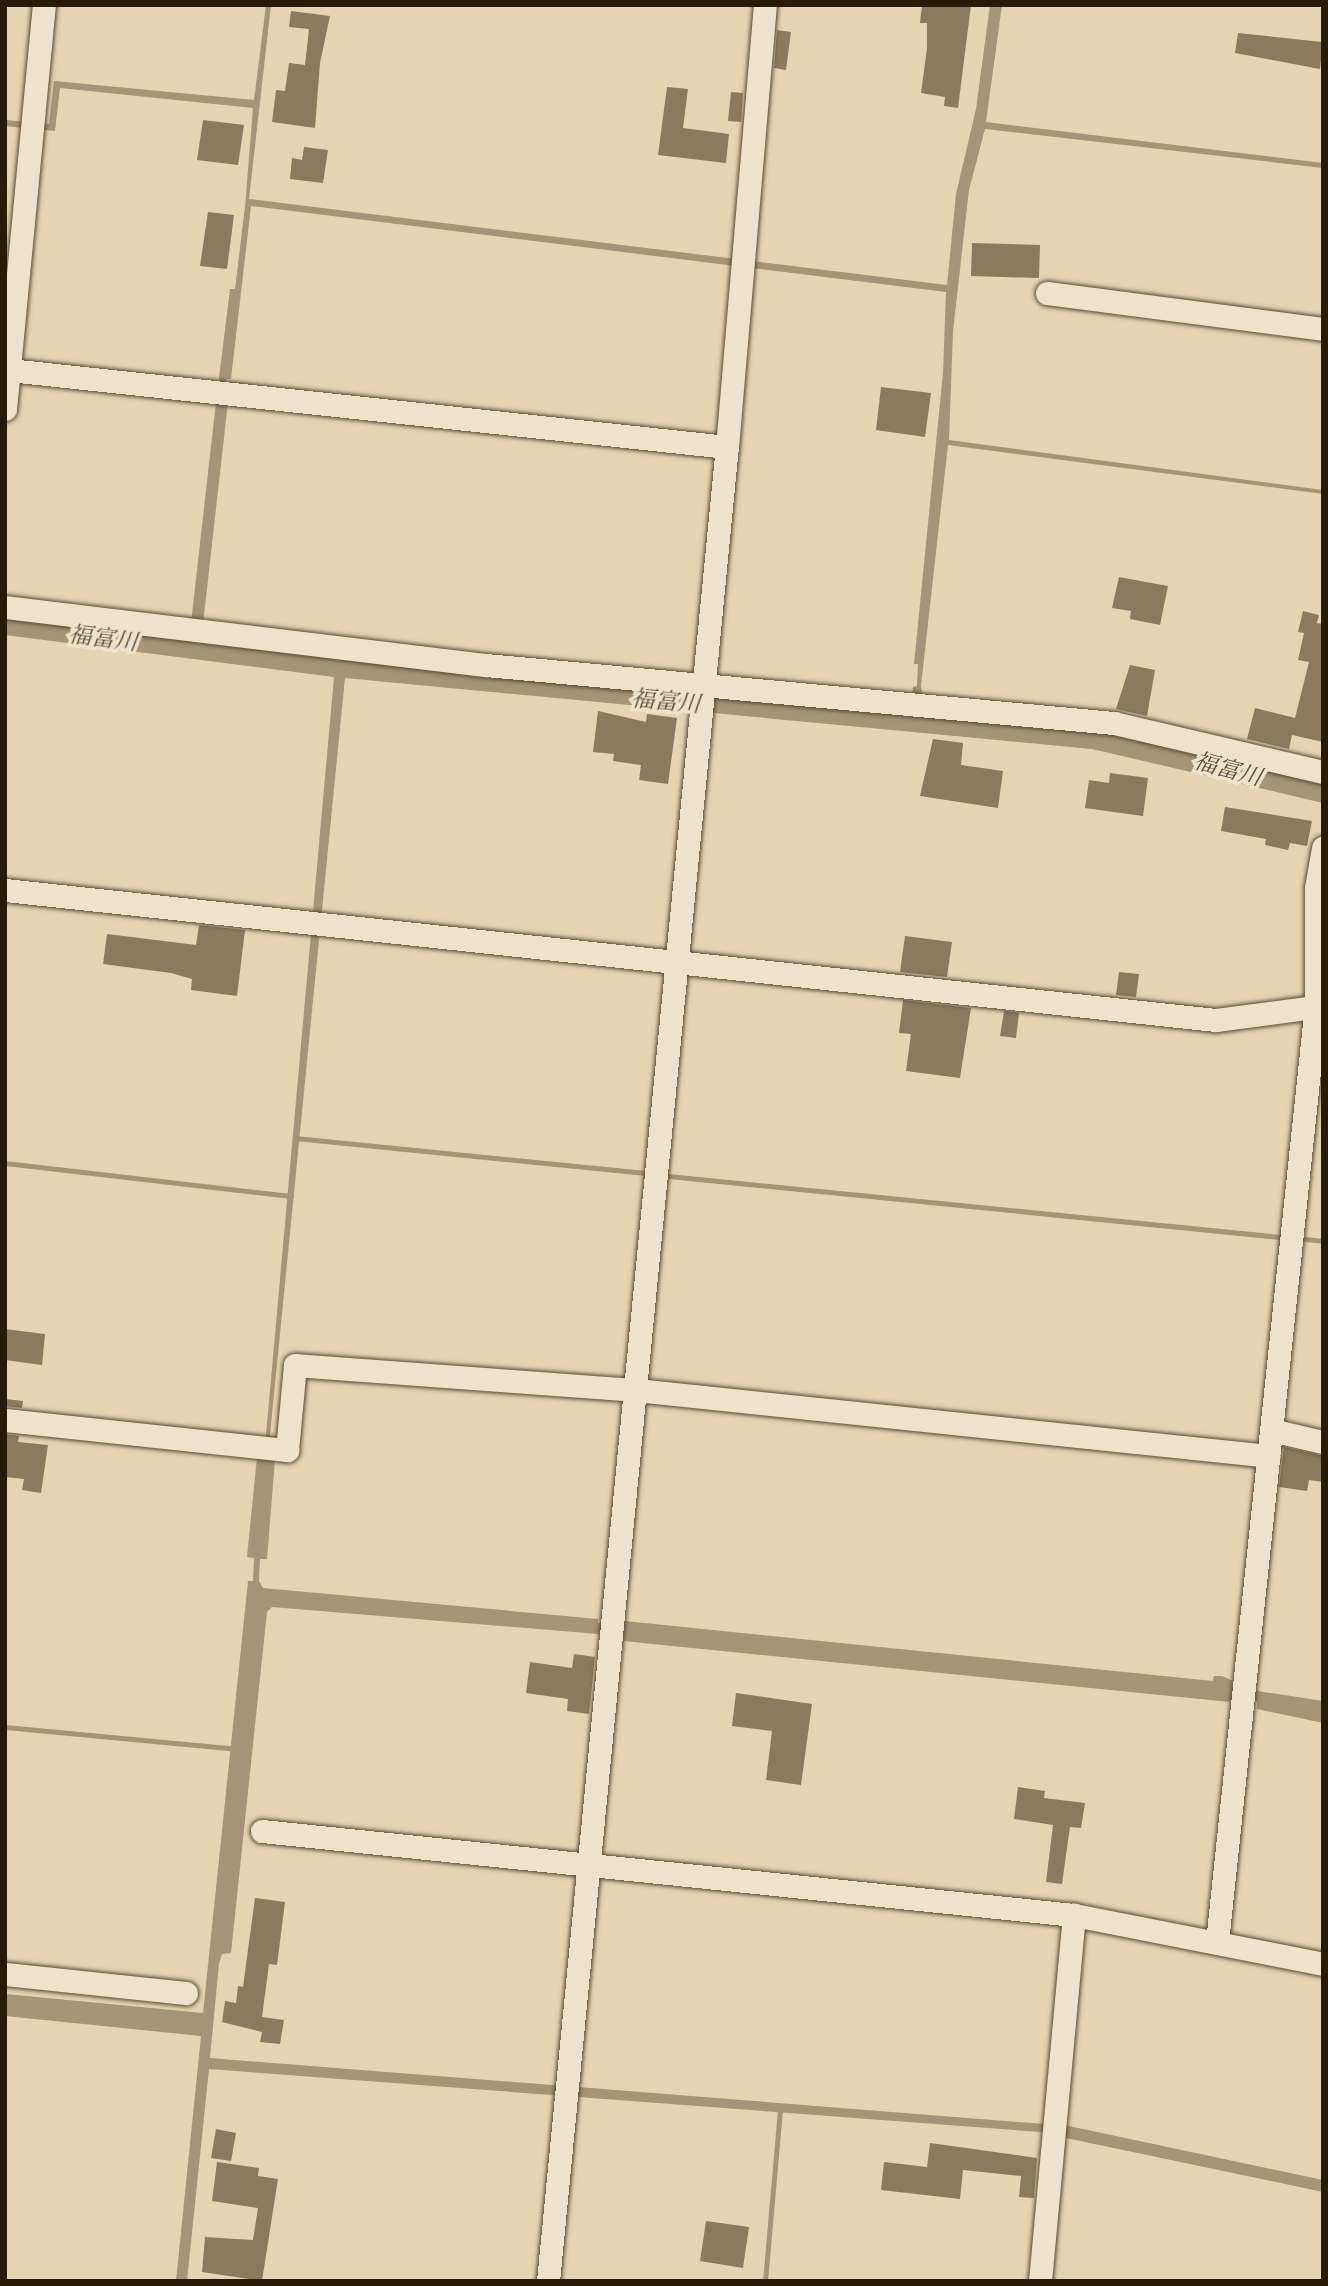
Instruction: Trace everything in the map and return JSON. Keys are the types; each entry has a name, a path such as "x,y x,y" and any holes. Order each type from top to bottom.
{"street":[{"path":"5,409 44,5"},
{"path":"548,2281 727,447 765,5"},
{"path":"1047,293 1323,328"},
{"path":"9,370 727,447"},
{"path":"5,607 194,629 702,697 917,705 1114,723 1323,772"},
{"path":"1217,1942 1319,1005 1315,888 1323,848"},
{"path":"5,890 1216,1020 1319,1005"},
{"path":"5,1420 287,1450 295,1365 636,1390 1269,1456"},
{"path":"1271,1430 1323,1442"},
{"path":"262,1831 589,1867 1074,1915 1323,1964"},
{"path":"1040,2281 1074,1915"},
{"path":"5,1974 186,1993"}],"water":[{"name":"福富川","path":"266,5 271,5 249,199 947,285 956,194 976,109 990,5 1002,5 986,122 1323,163 1323,168 985,129 969,190 953,331 949,440 1323,490 1323,494 948,445 921,686 923,699 1112,732 1323,781 1323,803 1092,749 345,678 270,1435 268,1458 275,1460 267,1559 260,1559 259,1581 263,1588 598,1619 598,1623 624,1625 625,1621 1213,1681 1214,1676 1222,1676 1233,1681 1232,1687 1323,1701 1323,1723 1257,1709 1257,1702 1231,1699 1230,1702 623,1641 598,1634 272,1607 267,1612 231,1953 222,1954 219,1964 210,2058 1069,2126 1323,2180 1323,2192 1066,2138 1066,2134 209,2069 187,2281 176,2281 201,2036 5,2016 5,1994 203,2013 248,1581 253,1581 254,1558 247,1557 257,1457 263,1457 266,1435 334,677 5,635 5,616 191,623 216,402 221,402 219,378 230,289 235,289 245,207 253,108 60,88 55,131 5,126 5,120 49,124 54,81 254,100","holes":["251,206 946,292 943,373 914,664 918,664 917,686 913,687 912,698 197,624 203,624 228,402 226,379 231,379"]}],"building":[{"path":"922,5 971,5 958,108 944,106 945,97 921,93 927,48 927,23 920,23"},
{"path":"291,11 330,16 320,63 315,128 272,122 276,90 285,91 289,63 305,65 309,29 289,27"},
{"path":"777,30 791,32 786,70 774,68"},
{"path":"1238,33 1323,42 1320,69 1235,53"},
{"path":"667,87 688,89 683,128 729,134 726,163 658,155"},
{"path":"731,92 743,93 741,122 728,121"},
{"path":"203,120 244,125 238,165 197,160"},
{"path":"304,147 328,150 323,183 290,179 292,158 302,160"},
{"path":"208,212 234,215 227,269 200,266"},
{"path":"972,243 1040,245 1039,278 971,276"},
{"path":"881,387 931,393 925,437 876,430"},
{"path":"1119,577 1168,586 1160,625 1130,619 1131,611 1112,608"},
{"path":"1303,611 1319,615 1317,623 1323,624 1323,742 1292,735 1289,749 1247,739 1255,708 1295,718 1309,662 1298,660 1304,633 1298,632"},
{"path":"1130,665 1155,670 1147,716 1116,709"},
{"path":"598,711 646,722 647,714 677,718 668,784 639,780 641,765 613,761 614,754 593,752"},
{"path":"933,739 963,743 961,765 1003,771 998,808 920,796"},
{"path":"1110,773 1148,778 1143,816 1085,808 1089,780 1109,783"},
{"path":"1225,807 1312,821 1307,846 1290,843 1288,850 1265,845 1266,839 1221,831"},
{"path":"199,925 245,930 237,996 191,990 192,979 171,973 103,964 107,934 196,945"},
{"path":"905,936 952,942 947,977 900,972"},
{"path":"1119,972 1139,974 1136,997 1116,995"},
{"path":"903,1000 971,1008 960,1078 906,1071 911,1034 899,1033"},
{"path":"1004,1011 1019,1013 1016,1038 1000,1036"},
{"path":"5,1329 45,1334 42,1365 5,1360"},
{"path":"5,1399 23,1401 22,1408 5,1406"},
{"path":"5,1434 19,1436 18,1442 48,1445 41,1493 22,1490 24,1479 5,1477"},
{"path":"1284,1447 1323,1456 1323,1482 1309,1480 1307,1491 1279,1487"},
{"path":"574,1654 595,1657 589,1714 567,1711 568,1699 526,1693 530,1662 572,1668"},
{"path":"736,1693 812,1704 801,1785 766,1780 772,1731 732,1726"},
{"path":"1018,1787 1045,1791 1044,1798 1085,1803 1081,1828 1070,1827 1062,1884 1046,1882 1053,1825 1014,1819"},
{"path":"255,1898 285,1902 277,1965 269,1964 262,2017 284,2020 280,2044 260,2042 262,2032 222,2022 225,2001 236,2003 238,1986 243,1987"},
{"path":"216,2129 236,2133 231,2161 211,2158"},
{"path":"930,2143 1037,2158 1034,2198 1019,2197 1021,2176 963,2170 960,2199 881,2190 884,2162 927,2167"},
{"path":"217,2162 259,2168 258,2176 278,2179 262,2281 202,2272 205,2237 253,2240 258,2208 212,2201"},
{"path":"706,2221 749,2227 743,2268 700,2261"}],"waterway":[{"path":"295,1138 643,1173"},
{"path":"5,1163 291,1196"},
{"path":"668,1176 1280,1237"},
{"path":"1305,1239 1323,1241"},
{"path":"5,1727 236,1749"},
{"path":"765,2281 780,2110"}]}
